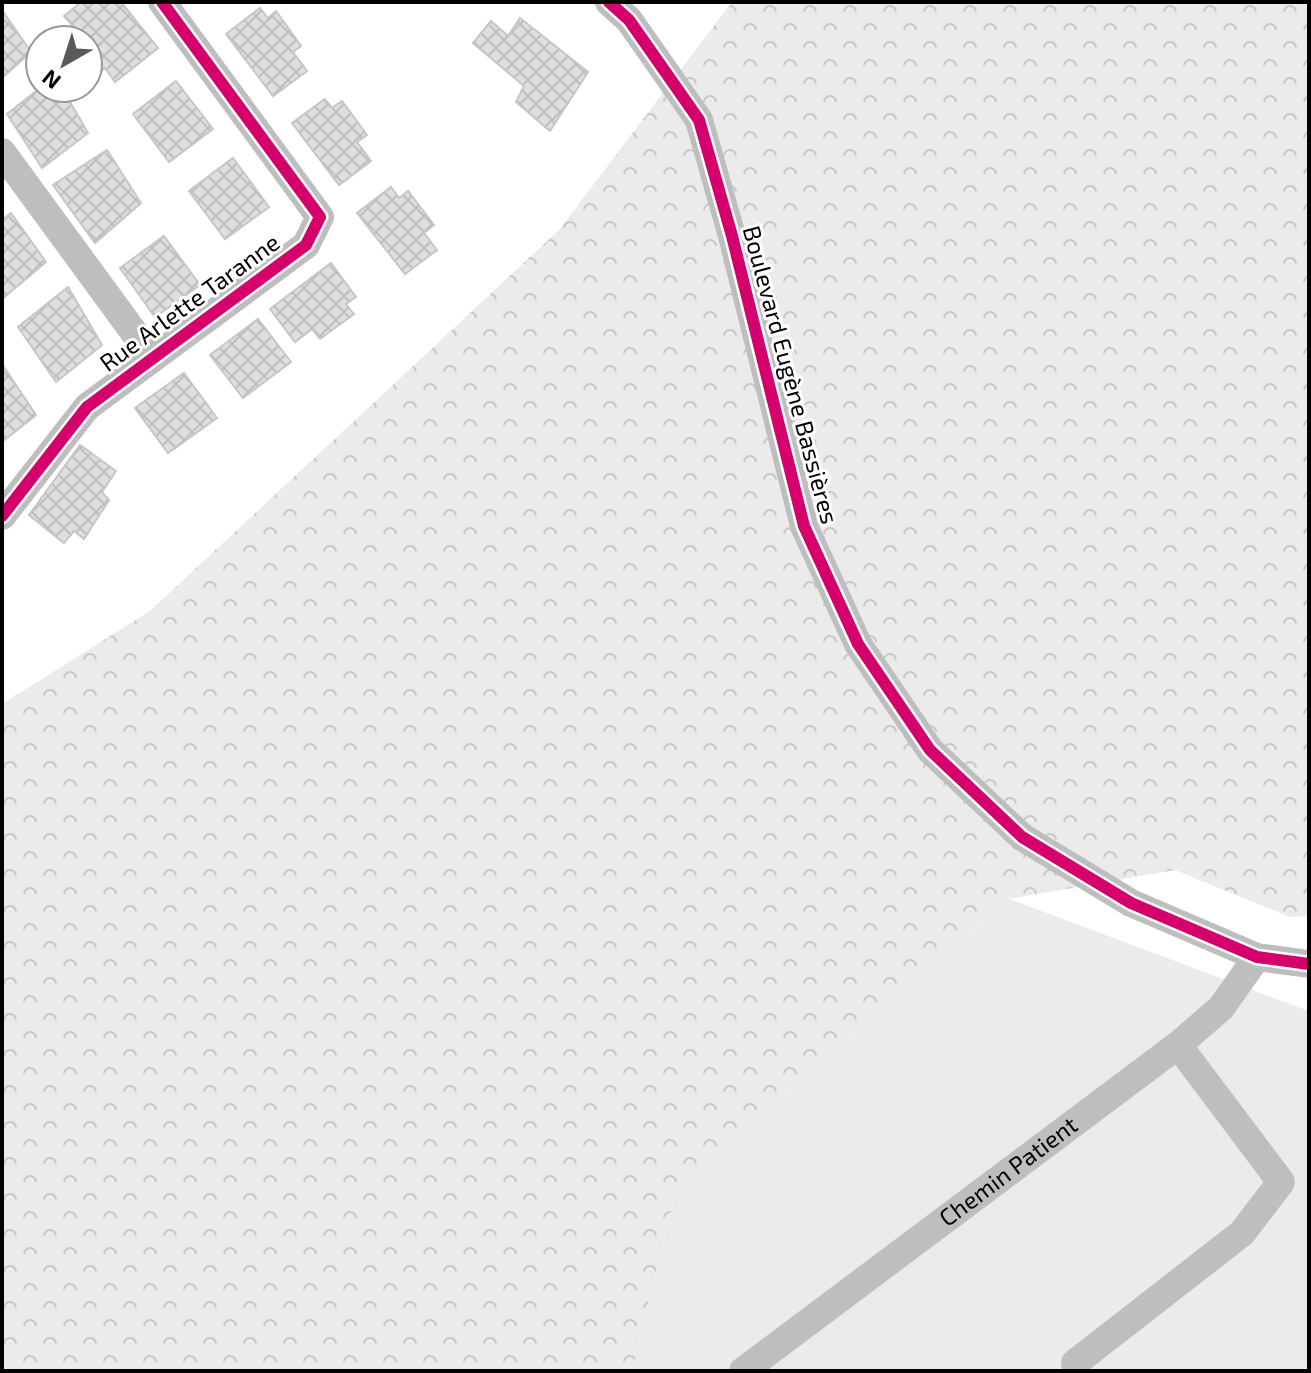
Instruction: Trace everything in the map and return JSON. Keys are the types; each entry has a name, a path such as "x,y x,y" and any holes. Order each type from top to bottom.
{"street":[{"name":"Rue Arlette Taranne","path":"2,516 87,407 306,245 320,217 162,2"},
{"name":"Boulevard Eugène Bassières","path":"609,2 629,20 699,120 732,236 804,526 858,644 930,750 1022,837 1131,903 1257,957 1309,964"},
{"path":"2,152 152,357"},
{"name":"Chemin Patient","path":"743,1371 1178,1045 1221,1008 1257,957"},
{"path":"1075,1363 1242,1233 1281,1182 1178,1045"}],"green space":[{"path":"732,2 1309,2 1309,916 1290,917 1175,870 1009,899 676,1190 632,1371 2,1371 2,704 150,611 559,230"},
{"path":"1009,899 1309,1011 1309,1371 632,1371 676,1190"}],"building":[{"path":"81,2 121,2 158,48 115,82 104,69 104,24 71,24 64,16"},
{"path":"260,8 268,18 276,11 301,46 293,52 307,71 273,96 226,34"},
{"path":"2,10 24,42 24,58 2,78"},
{"path":"520,18 588,72 550,131 516,102 524,86 473,43 491,21 508,36"},
{"path":"176,81 213,129 169,162 133,114"},
{"path":"325,99 332,108 342,101 367,135 357,142 371,161 339,185 292,123"},
{"path":"24,101 24,104 71,104 88,133 42,168 7,114"},
{"path":"107,150 141,203 95,243 53,185"},
{"path":"233,158 269,207 225,239 189,191"},
{"path":"391,187 399,198 408,191 434,225 424,233 437,250 405,274 357,213"},
{"path":"11,213 46,262 2,299 2,220"},
{"path":"164,236 200,285 155,317 120,268"},
{"path":"331,263 356,297 346,304 354,314 320,339 312,329 295,342 270,309"},
{"path":"68,287 102,345 56,382 18,327"},
{"path":"258,319 291,362 243,398 210,355"},
{"path":"2,368 36,415 2,442"},
{"path":"184,373 217,418 168,453 135,408"},
{"path":"80,445 116,471 102,492 109,500 84,539 74,531 64,543 29,515"}],"cycle path":[{"path":"2,516 87,407 306,245 320,217 162,2"},
{"path":"609,2 629,20 699,120 732,236 804,526 858,644 930,750 1022,837 1131,903 1257,957 1309,964"}]}
